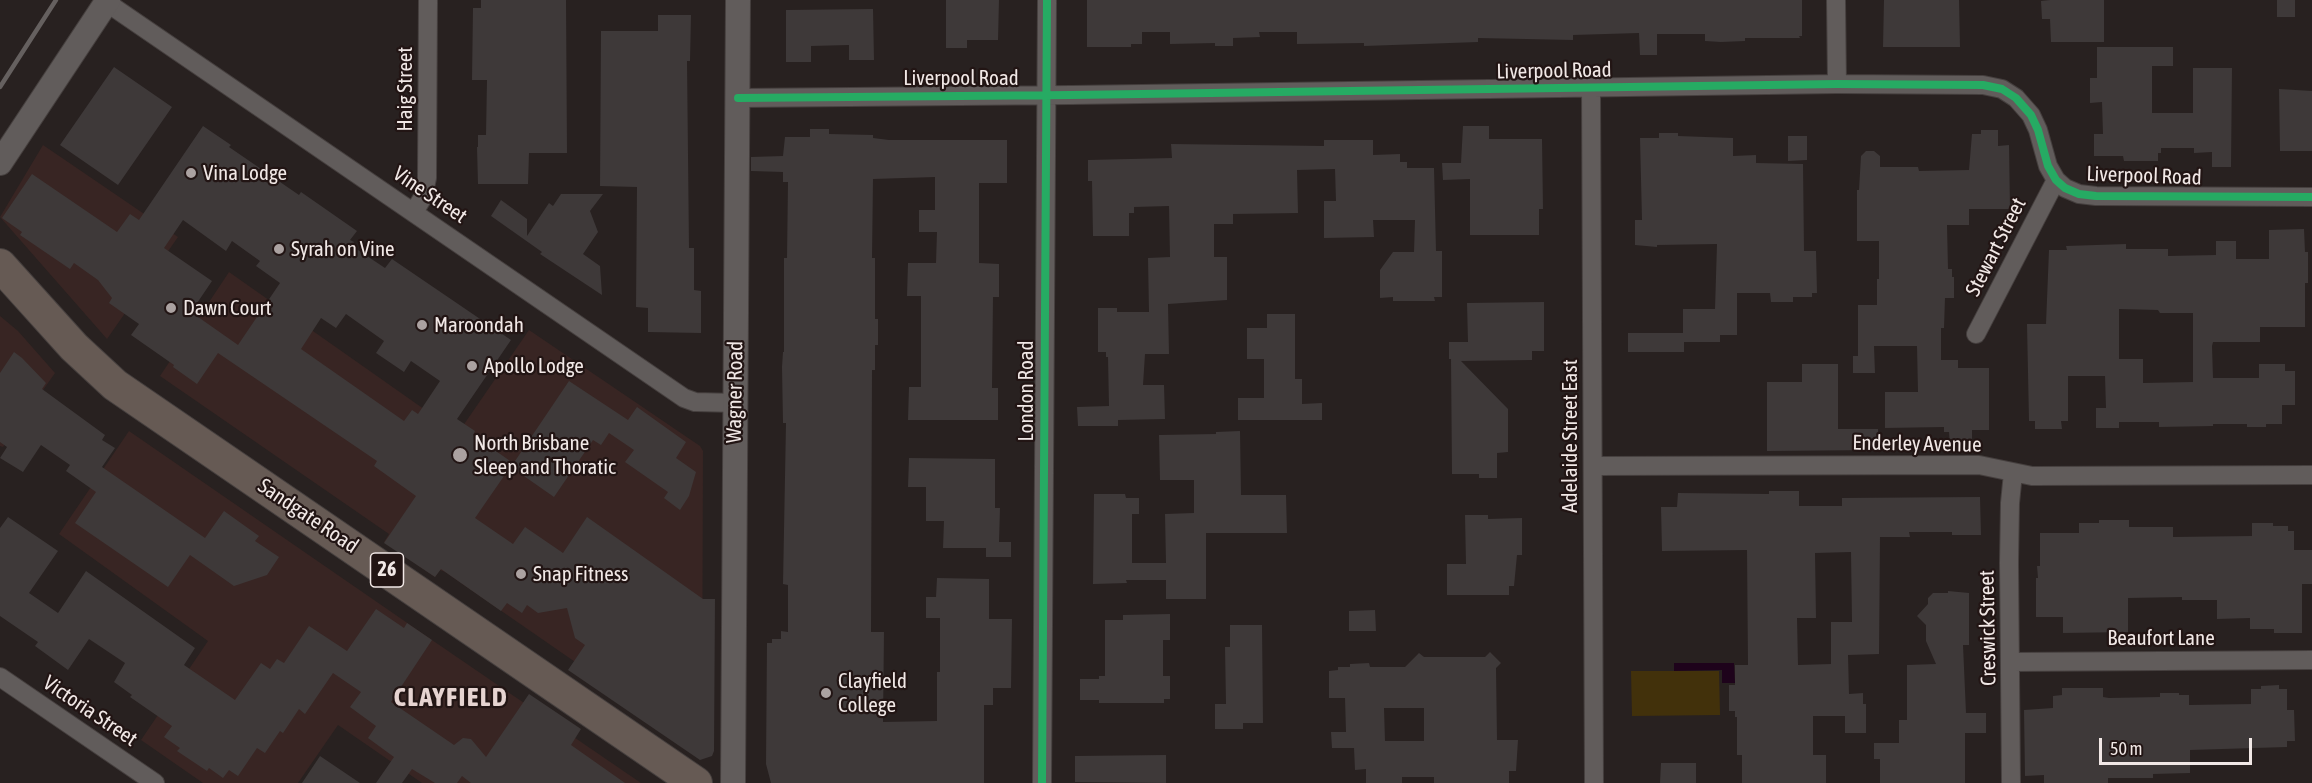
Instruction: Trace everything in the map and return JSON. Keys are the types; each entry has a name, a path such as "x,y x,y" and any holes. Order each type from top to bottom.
{"highway":[{"name":"Sandgate Road","path":"0,265 74,347 115,385 696,783"}],"street":[{"name":"Haig Street","path":"414,212 423,197 427,178 428,0"},
{"name":"Wagner Road","path":"733,783 738,0"},
{"name":"London Road","path":"1042,783 1047,0"},
{"path":"1836,0 1837,84"},
{"name":"Vine Street","path":"107,1 684,398 695,402 736,403"},
{"path":"0,164 107,1"},
{"name":"Liverpool Road","path":"738,98 1046,96 1837,84 1983,85 2001,89 2016,98 2031,115 2038,130 2048,166 2056,180 2065,188 2079,194 2312,197"},
{"name":"Adelaide Street East","path":"1591,89 1594,783"},
{"name":"Stewart Street","path":"1976,334 2056,180"},
{"name":"Enderley Avenue","path":"1593,466 1979,465 2013,473 2052,477 2312,475"},
{"name":"Creswick Street","path":"2011,783 2010,503 2013,473"},
{"name":"Beaufort Lane","path":"2011,662 2312,660"},
{"name":"Victoria Street","path":"0,677 155,783"}],"shaded area":[{"path":"43,145 178,237 107,339 0,217"},
{"path":"229,272 458,433 529,330 700,446 703,451 702,739 688,740 445,572 440,570 435,577 384,542 389,534 160,376"},
{"path":"0,316 18,331 55,373 3,447 0,446"},
{"path":"129,431 641,783 422,783 338,725 298,783 203,783 141,740 208,641 59,534"},
{"path":"1674,663 1734,663 1735,683 1722,683 1722,670 1674,671"},
{"path":"1631,671 1719,671 1720,715 1632,716"}],"building":[{"path":"481,0 566,0 567,153 529,153 528,184 478,184 478,135 486,135 487,80 472,80 473,8 481,8"},
{"path":"946,0 999,0 998,40 967,40 967,48 946,48"},
{"path":"1087,0 1802,0 1802,36 1799,36 1800,38 1745,38 1745,41 1721,42 1705,41 1705,34 1657,34 1657,55 1640,55 1639,33 1573,35 1573,40 1478,38 1478,42 1364,46 1364,43 1297,44 1297,32 1259,32 1260,37 1233,38 1233,46 1215,46 1215,43 1170,44 1170,32 1142,32 1142,44 1131,44 1131,47 1087,47"},
{"path":"1884,0 1959,0 1960,47 1883,47"},
{"path":"2104,0 2104,42 2051,42 2050,19 2042,19 2041,1"},
{"path":"2277,0 2295,0 2295,17 2277,17"},
{"path":"873,9 874,60 849,60 849,45 811,46 811,62 786,62 786,10"},
{"path":"658,15 691,15 690,61 687,61 689,248 694,248 694,290 701,291 701,333 648,332 648,308 636,307 637,187 600,186 601,31 658,31"},
{"path":"2097,47 2173,47 2173,66 2152,66 2152,113 2193,113 2193,68 2232,68 2231,167 2212,167 2212,152 2194,153 2194,148 2161,148 2158,161 2124,161 2123,156 2094,156 2094,134 2103,134 2102,102 2090,103 2090,78 2097,78"},
{"path":"114,67 172,107 118,185 60,145"},
{"path":"2279,89 2312,91 2312,151 2280,151"},
{"path":"203,126 231,145 229,147 299,195 301,192 357,231 350,240 354,242 352,246 385,268 392,259 511,340 457,419 475,431 473,435 513,463 475,518 513,544 525,527 563,553 587,517 703,599 715,599 714,751 712,756 700,760 568,670 585,645 575,638 567,608 538,613 527,605 522,613 507,603 501,611 441,569 435,577 384,543 416,496 374,466 377,461 218,353 197,384 131,335 139,324 109,303 112,298 98,280 74,263 70,269 20,235 22,232 2,218 32,174 117,232 130,214 139,220","holes":["183,220 226,251 232,241 260,261 256,266 280,283 238,345 191,312 212,281 164,248","346,314 384,341 376,353 404,372 411,361 440,381 418,414 412,410 404,421 301,349 321,318 336,328"]},
{"path":"1463,126 1489,126 1489,139 1542,139 1543,209 1539,209 1539,235 1470,235 1470,179 1443,180 1442,163 1461,163"},
{"path":"810,129 829,129 829,134 873,135 873,138 889,140 1007,140 1007,183 979,183 979,263 999,264 999,297 993,297 992,388 998,388 998,420 908,420 909,387 921,387 921,296 907,296 908,263 936,263 937,232 919,232 919,210 935,210 935,177 873,179 872,258 875,258 875,319 878,319 878,345 875,345 875,370 872,370 871,632 884,632 883,722 937,721 940,618 926,618 926,597 936,597 937,578 989,579 989,619 1012,619 1011,688 993,688 993,705 984,705 984,783 771,783 766,764 767,643 772,643 772,639 781,639 781,631 788,632 788,585 783,584 786,423 783,423 782,367 788,182 783,182 783,172 751,171 751,157 783,156 785,137 810,137"},
{"path":"1981,130 1998,130 1998,146 2009,145 2010,209 1969,209 1969,225 1947,225 1948,269 1952,269 1952,277 1954,277 1954,298 1945,298 1944,328 1941,328 1941,360 1958,360 1958,368 1989,368 1989,430 1972,430 1972,446 1950,446 1949,432 1944,432 1944,427 1885,428 1885,392 1918,392 1917,346 1874,346 1875,373 1853,373 1853,356 1858,356 1858,305 1877,305 1877,279 1879,279 1879,241 1857,241 1857,190 1859,190 1861,156 1866,151 1874,151 1880,156 1880,167 1918,167 1919,171 1969,170 1972,134 1981,134"},
{"path":"1659,133 1733,138 1733,156 1756,155 1756,163 1803,164 1804,251 1816,251 1817,293 1812,293 1812,297 1793,297 1793,302 1771,302 1770,293 1737,293 1737,335 1720,335 1720,342 1684,342 1684,352 1628,352 1628,333 1683,333 1683,309 1715,309 1717,244 1657,245 1657,247 1635,245 1635,220 1642,220 1640,138 1659,138"},
{"path":"1788,136 1807,136 1807,160 1788,161"},
{"path":"1324,140 1373,140 1373,155 1400,154 1400,162 1407,162 1407,168 1434,168 1436,251 1442,251 1442,297 1434,297 1435,301 1393,301 1393,297 1380,298 1380,270 1393,252 1414,252 1415,220 1373,220 1374,237 1324,238 1324,201 1336,201 1335,169 1297,170 1298,213 1233,214 1233,224 1214,224 1214,257 1227,257 1227,300 1168,304 1169,354 1145,354 1143,385 1164,385 1165,419 1118,420 1118,426 1078,426 1077,407 1109,406 1108,357 1106,357 1106,352 1098,352 1098,308 1117,308 1117,312 1149,312 1148,258 1170,257 1169,206 1134,207 1134,213 1129,213 1129,236 1093,236 1092,181 1088,181 1088,160 1172,158 1171,144 1324,146"},
{"path":"561,194 603,194 590,211 598,232 583,254 600,266 602,295 540,254 542,252 491,216 501,200 527,219 527,236 549,203 553,206"},
{"path":"2304,229 2305,252 2308,252 2305,327 2260,327 2260,342 2213,342 2213,378 2259,378 2259,364 2285,364 2285,371 2295,371 2295,405 2282,405 2282,424 2266,424 2266,427 2247,427 2247,424 2213,424 2213,426 2159,427 2159,422 2119,422 2119,428 2096,428 2096,408 2106,408 2105,376 2068,376 2068,421 2061,421 2062,429 2035,429 2035,421 2029,421 2027,324 2046,324 2049,250 2067,250 2066,246 2126,244 2126,249 2168,249 2168,256 2216,255 2216,241 2236,241 2236,259 2269,259 2269,230","holes":["2119,309 2158,310 2160,313 2193,313 2193,382 2143,383 2143,359 2119,359"]},
{"path":"1544,302 1544,351 1532,351 1532,360 1461,361 1508,409 1508,452 1497,453 1497,478 1479,478 1479,474 1452,474 1449,342 1468,342 1467,303"},
{"path":"1267,314 1295,314 1295,379 1302,379 1302,404 1322,403 1322,420 1238,420 1238,398 1264,398 1264,359 1247,359 1247,328 1267,328"},
{"path":"14,352 46,383 42,389 105,435 102,440 115,448 102,467 205,538 224,511 259,536 255,541 279,557 267,575 234,586 190,555 168,587 75,523 96,492 66,471 70,465 41,445 23,472 0,458 7,447 0,442 0,373"},
{"path":"1802,364 1838,364 1838,429 1878,429 1878,447 1874,447 1874,450 1767,451 1767,382 1802,382"},
{"path":"569,381 628,420 637,407 686,442 676,458 696,472 689,496 680,510 664,498 668,492 625,462 634,450 609,433 601,445 593,440 554,497 511,467"},
{"path":"1240,431 1241,495 1286,495 1287,533 1206,533 1206,599 1166,599 1166,580 1126,580 1127,583 1093,584 1094,494 1125,494 1126,498 1139,498 1139,514 1132,514 1132,563 1166,563 1165,514 1194,513 1194,480 1160,480 1159,435 1216,434 1216,432"},
{"path":"909,458 995,459 995,508 1000,508 999,542 1011,542 1011,557 986,557 986,548 943,548 944,521 926,521 926,487 908,487"},
{"path":"1769,491 1799,491 1799,506 1842,506 1842,498 1980,497 1981,535 1909,532 1910,537 1880,537 1879,654 1848,655 1849,694 1863,693 1863,704 1866,704 1866,733 1845,733 1845,716 1813,716 1813,755 1826,755 1826,783 1742,783 1742,755 1737,755 1737,717 1735,717 1735,711 1729,711 1729,685 1735,685 1735,665 1748,665 1747,550 1662,551 1661,507 1677,507 1678,493 1769,494","holes":["1851,552 1852,622 1831,622 1831,664 1798,665 1797,618 1816,618 1815,553"]},
{"path":"1465,515 1488,515 1488,519 1522,518 1522,555 1517,555 1514,586 1509,586 1509,595 1447,595 1447,564 1466,564"},
{"path":"8,517 58,551 29,593 58,613 86,571 195,648 184,665 235,700 261,663 270,669 277,659 284,663 309,626 347,651 376,609 404,628 407,623 432,640 391,702 454,745 463,738 471,739 486,757 529,694 581,729 571,745 625,783 471,783 462,776 457,783 435,783 412,769 402,783 376,783 394,757 368,738 376,726 350,707 361,692 333,673 305,714 299,709 283,733 280,731 265,753 257,748 238,776 229,770 223,778 209,768 207,771 177,751 180,748 164,737 172,726 130,697 132,695 114,682 125,663 89,639 68,670 35,646 38,642 0,616 0,528"},
{"path":"2099,520 2129,520 2129,527 2173,527 2173,537 2252,536 2252,523 2288,526 2288,531 2294,531 2294,550 2312,550 2312,584 2302,584 2302,633 2274,633 2274,629 2250,629 2250,618 2217,619 2217,600 2182,600 2182,597 2128,598 2128,632 2063,633 2063,617 2036,617 2036,578 2038,578 2037,566 2040,566 2040,533 2079,533 2079,523 2099,523"},
{"path":"1948,591 1969,593 1969,645 1963,645 1966,713 1986,713 1986,733 1965,733 1965,783 1880,783 1880,759 1874,759 1874,743 1899,743 1899,720 1907,720 1907,665 1936,664 1926,641 1926,625 1917,616 1928,604 1928,598 1933,593 1948,593"},
{"path":"1375,610 1376,631 1349,631 1349,611"},
{"path":"1170,614 1170,640 1163,640 1163,676 1170,676 1170,699 1164,699 1164,703 1099,703 1099,700 1080,700 1080,679 1099,679 1099,676 1105,676 1105,620 1123,620 1123,615"},
{"path":"1230,625 1262,625 1263,723 1243,723 1243,729 1215,729 1215,704 1226,704 1225,647 1230,647"},
{"path":"1490,652 1501,663 1496,668 1497,740 1518,740 1516,771 1509,771 1509,783 1434,783 1434,777 1402,777 1402,783 1366,783 1366,769 1355,770 1354,748 1332,748 1331,732 1346,732 1345,698 1329,698 1329,671 1338,670 1338,667 1350,667 1350,664 1369,663 1370,667 1405,667 1419,653 1424,657 1485,657","holes":["1384,708 1424,708 1424,741 1385,741"]},
{"path":"2279,685 2279,689 2287,689 2287,710 2294,710 2295,741 2287,741 2287,747 2190,750 2190,773 2153,774 2153,778 2108,778 2108,783 2044,783 2044,775 2025,776 2024,710 2053,708 2053,696 2062,695 2062,688 2103,688 2103,697 2109,698 2160,697 2160,693 2179,693 2179,695 2189,695 2189,705 2251,704 2251,689"},
{"path":"1166,755 1166,783 1075,782 1075,756"},
{"path":"320,756 360,783 302,783"},
{"path":"1661,763 1696,763 1696,783 1660,783"}],"railway":[{"path":"0,87 56,0"}],"cycle path":[{"path":"1042,783 1047,0"},
{"path":"738,98 1837,84 1983,85 2002,89 2016,98 2031,115 2038,130 2048,166 2056,180 2065,188 2079,194 2312,197"}],"place":[{"name":"Vina Lodge","path":"191,173"},
{"name":"Syrah on Vine","path":"279,249"},
{"name":"Dawn Court","path":"171,308"},
{"name":"Maroondah","path":"422,325"},
{"name":"Apollo Lodge","path":"472,366"},
{"name":"North Brisbane Sleep and Thoratic","path":"460,455"},
{"name":"Snap Fitness","path":"521,574"},
{"name":"Clayfield College","path":"826,693"}],"district":[{"name":"CLAYFIELD","path":"451,697"}]}
